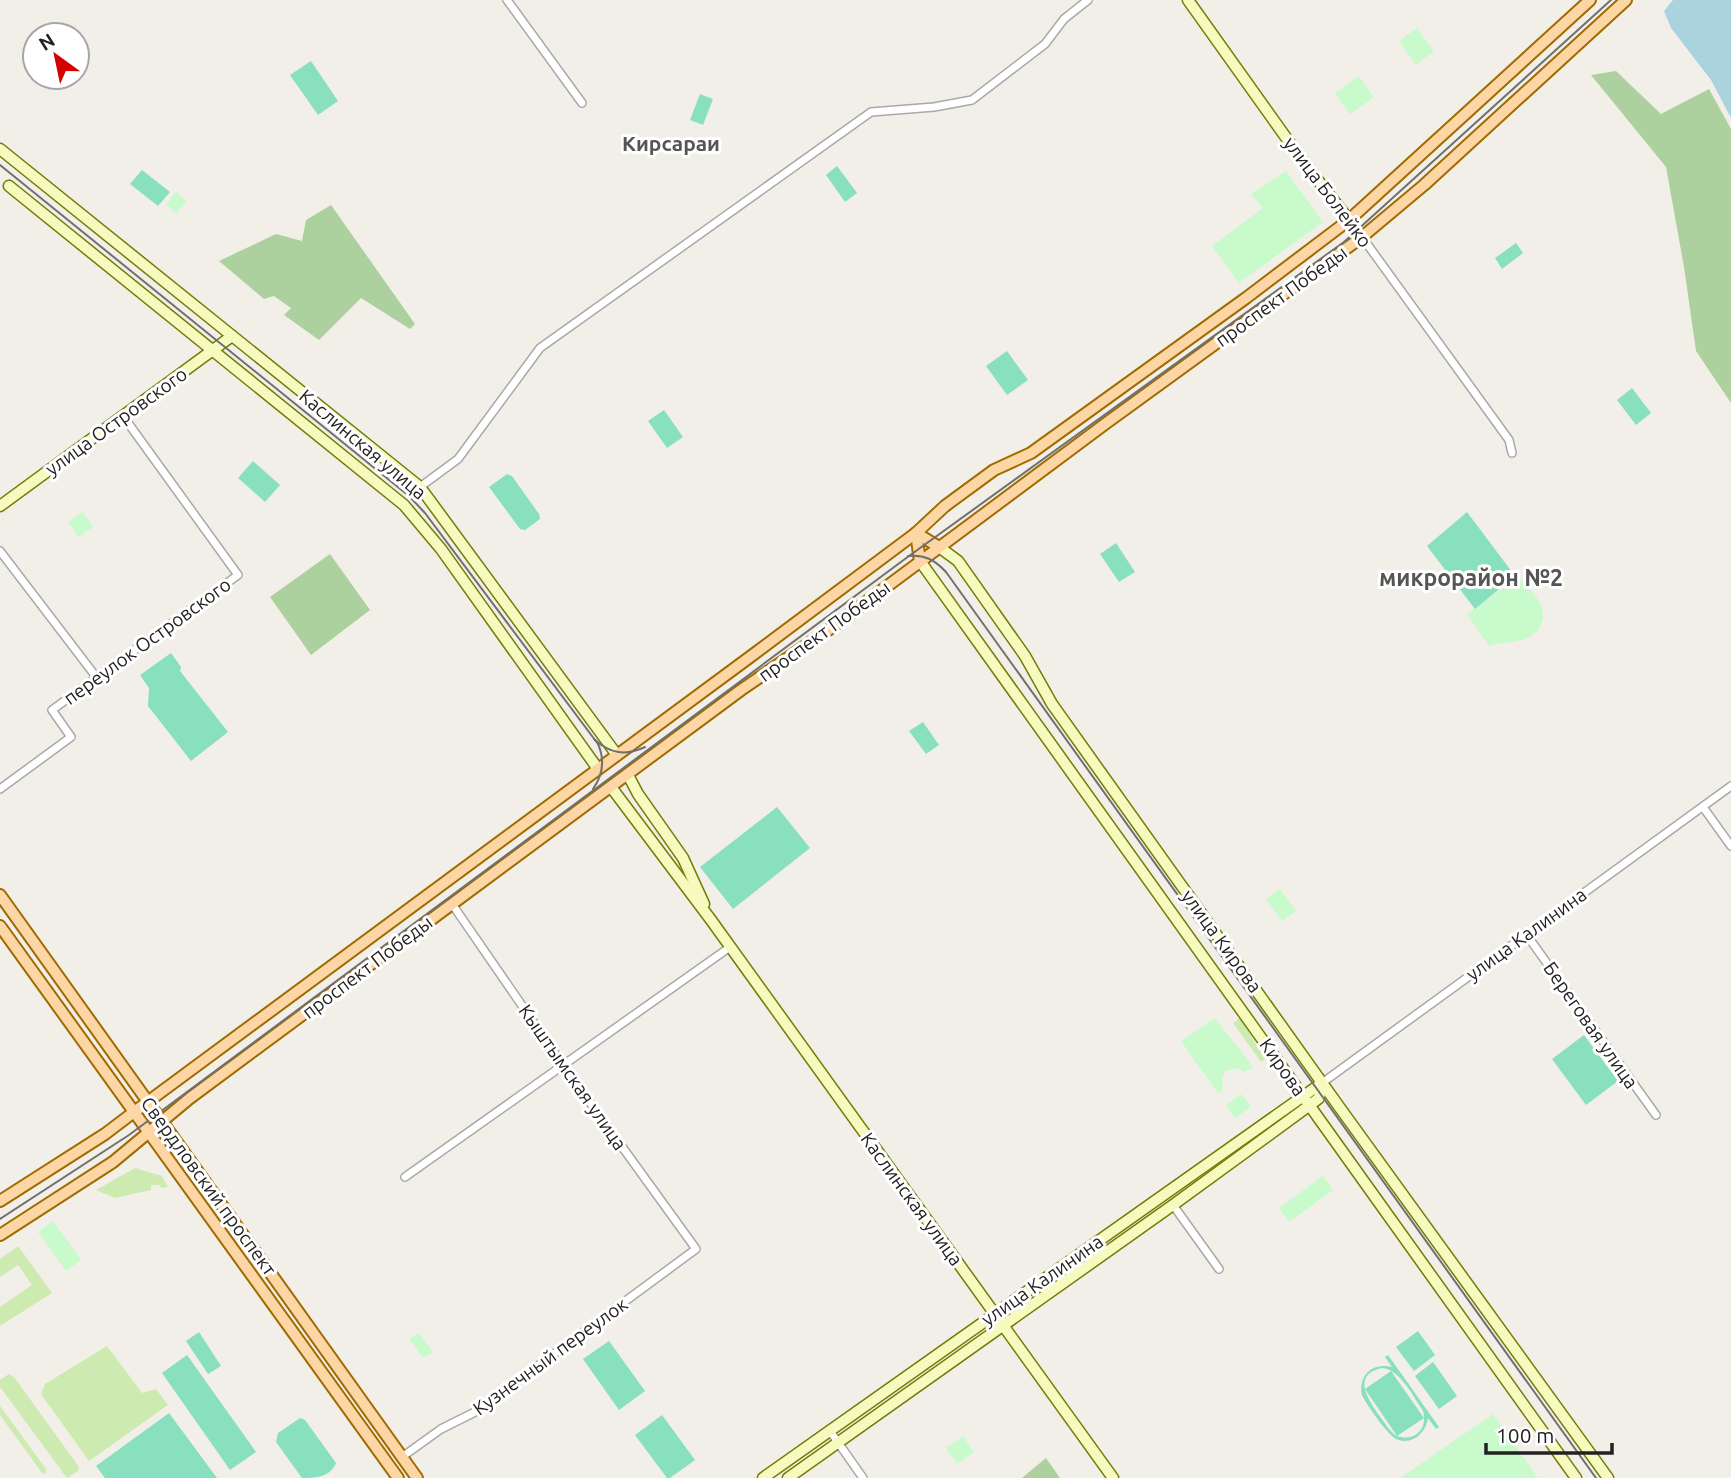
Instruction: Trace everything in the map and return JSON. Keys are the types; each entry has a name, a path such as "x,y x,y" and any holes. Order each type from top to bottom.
{"main road":[{"name":"улица Болейко","path":"1188,0 1302,160 1362,237"},
{"name":"проспект Победы","path":"0,1201 105,1134 916,533 945,506 994,470 1031,453 1246,298 1349,220 1590,0"},
{"name":"проспект Победы","path":"0,1235 113,1162 162,1121 452,904 1362,237 1424,185 1626,0"},
{"name":"Каслинская улица","path":"0,149 420,487 617,754 638,794 683,858 711,920"},
{"name":"Каслинская улица","path":"9,186 404,505 441,549 1113,1478"},
{"name":"улица Островского","path":"0,506 232,335"},
{"name":"улица Кирова","path":"916,533 958,561 1025,656 1052,704 1608,1478"},
{"path":"916,533 920,561"},
{"name":"Кирова","path":"920,561 1576,1478"},
{"name":"Свердловский проспект","path":"0,895 417,1478"},
{"name":"Свердловский проспект","path":"0,926 398,1478"},
{"name":"улица Калинина","path":"763,1478 1322,1083"},
{"name":"улица Калинина","path":"788,1478 1174,1205 1310,1105 1319,1098 1322,1083"}],"street":[{"path":"507,0 582,103"},
{"path":"420,487 458,458 540,348 871,112 934,107 972,100 1045,44 1064,19 1088,0"},
{"name":"улица Болейко","path":"1362,237 1509,440 1512,453"},
{"name":"переулок Островского","path":"0,789 72,737 52,710 238,575 123,415"},
{"path":"0,551 97,678"},
{"name":"улица Калинина","path":"1322,1083 1731,786"},
{"path":"1703,807 1731,846"},
{"name":"Кыштымская улица","path":"452,904 563,1065 696,1249"},
{"name":"Береговая улица","path":"1527,934 1656,1115"},
{"path":"405,1177 730,947"},
{"path":"1174,1205 1219,1269"},
{"name":"Кузнечный переулок","path":"402,1457 441,1429 475,1412 696,1249"},
{"path":"830,1430 863,1478"}],"green space":[{"path":"1417,28 1434,51 1416,65 1399,41"},
{"path":"311,61 338,101 318,115 290,75"},
{"path":"1616,71 1661,114 1709,89 1731,129 1731,403 1696,351 1666,167 1591,75"},
{"path":"1359,76 1374,97 1350,114 1335,93"},
{"path":"700,94 713,99 703,125 690,120"},
{"path":"837,166 857,193 845,202 826,175"},
{"path":"142,170 170,192 158,206 130,184"},
{"path":"1286,171 1323,222 1239,283 1212,246 1263,208 1251,194"},
{"path":"176,192 187,201 176,213 166,204"},
{"path":"331,205 415,324 410,329 361,298 319,340 284,315 291,308 274,296 264,299 219,261 276,234 302,241 306,220"},
{"path":"1516,243 1523,253 1502,269 1495,258"},
{"path":"1007,351 1028,380 1007,395 986,366"},
{"path":"1632,388 1651,413 1636,425 1617,400"},
{"path":"664,410 683,437 667,448 648,421"},
{"path":"253,461 280,485 265,502 238,478"},
{"path":"507,474 512,476 539,514 540,519 525,530 520,529 489,487"},
{"path":"83,512 93,527 78,537 68,522"},
{"path":"1467,512 1515,576 1475,609 1427,546"},
{"path":"1116,543 1135,572 1119,582 1100,554"},
{"path":"330,554 370,610 311,655 270,597"},
{"path":"1518,577 1538,600 1543,614 1542,621 1532,636 1489,646 1467,614"},
{"path":"171,653 181,667 180,671 228,732 191,761 148,706 149,688 140,675"},
{"path":"923,722 939,745 926,754 909,731"},
{"path":"777,807 810,848 733,909 700,867"},
{"path":"1280,889 1296,911 1282,921 1266,899"},
{"path":"1215,1018 1253,1067 1245,1072 1237,1068 1225,1071 1222,1078 1223,1089 1218,1093 1181,1041"},
{"path":"1240,1018 1265,1059 1261,1062 1233,1023"},
{"path":"1584,1035 1618,1081 1586,1105 1552,1059"},
{"path":"1241,1094 1251,1107 1235,1118 1226,1105"},
{"path":"135,1168 162,1176 168,1187 151,1185 151,1190 115,1198 96,1190"},
{"path":"1323,1176 1333,1190 1289,1222 1279,1208"},
{"path":"53,1221 81,1260 66,1271 38,1232"},
{"path":"18,1246 52,1293 0,1326 0,1307 32,1285 18,1265 0,1277 0,1259"},
{"path":"1418,1331 1435,1355 1414,1371 1396,1347"},
{"path":"199,1332 221,1366 208,1374 186,1341"},
{"path":"419,1333 433,1352 423,1358 409,1339"},
{"path":"609,1341 645,1391 619,1410 583,1359"},
{"path":"107,1346 142,1393 156,1389 168,1405 89,1461 41,1394 45,1384"},
{"path":"187,1355 256,1452 230,1470 162,1373"},
{"path":"1388,1355 1439,1427 1436,1429 1428,1418 1417,1437 1402,1441 1392,1436 1377,1418 1362,1395 1361,1387 1365,1376 1372,1369 1392,1367 1385,1357","holes":["1383,1368 1395,1374 1406,1385 1423,1411 1424,1423 1419,1432 1409,1437 1394,1434 1375,1409 1365,1388 1367,1376 1373,1371"]},
{"path":"1433,1362 1457,1396 1439,1409 1415,1376"},
{"path":"1391,1371 1424,1418 1397,1436 1365,1389"},
{"path":"9,1374 14,1377 79,1467 78,1471 67,1478 0,1387 0,1380"},
{"path":"0,1406 46,1469 45,1474 0,1415"},
{"path":"169,1413 217,1478 105,1478 96,1466"},
{"path":"1493,1414 1538,1478 1400,1478"},
{"path":"662,1415 695,1460 670,1478 667,1478 635,1435"},
{"path":"300,1418 305,1420 336,1463 322,1476 302,1478 276,1442 278,1433"},
{"path":"963,1436 974,1452 957,1464 946,1448"},
{"path":"1046,1458 1060,1478 1022,1478"}],"water":[{"path":"1673,0 1731,0 1731,118 1711,80 1671,28 1664,11"}],"tram line":[{"path":"0,1219 129,1135 909,556 1344,242 1611,0"},
{"path":"0,165 409,496 425,513 598,744 602,767 593,789"},
{"path":"908,556 929,559 946,572 1596,1478"},
{"path":"594,739 606,748 618,752 631,752 645,747"}],"district":[{"name":"Кирсараи","path":"671,143"},
{"name":"микрорайон №2","path":"1471,577"}]}
